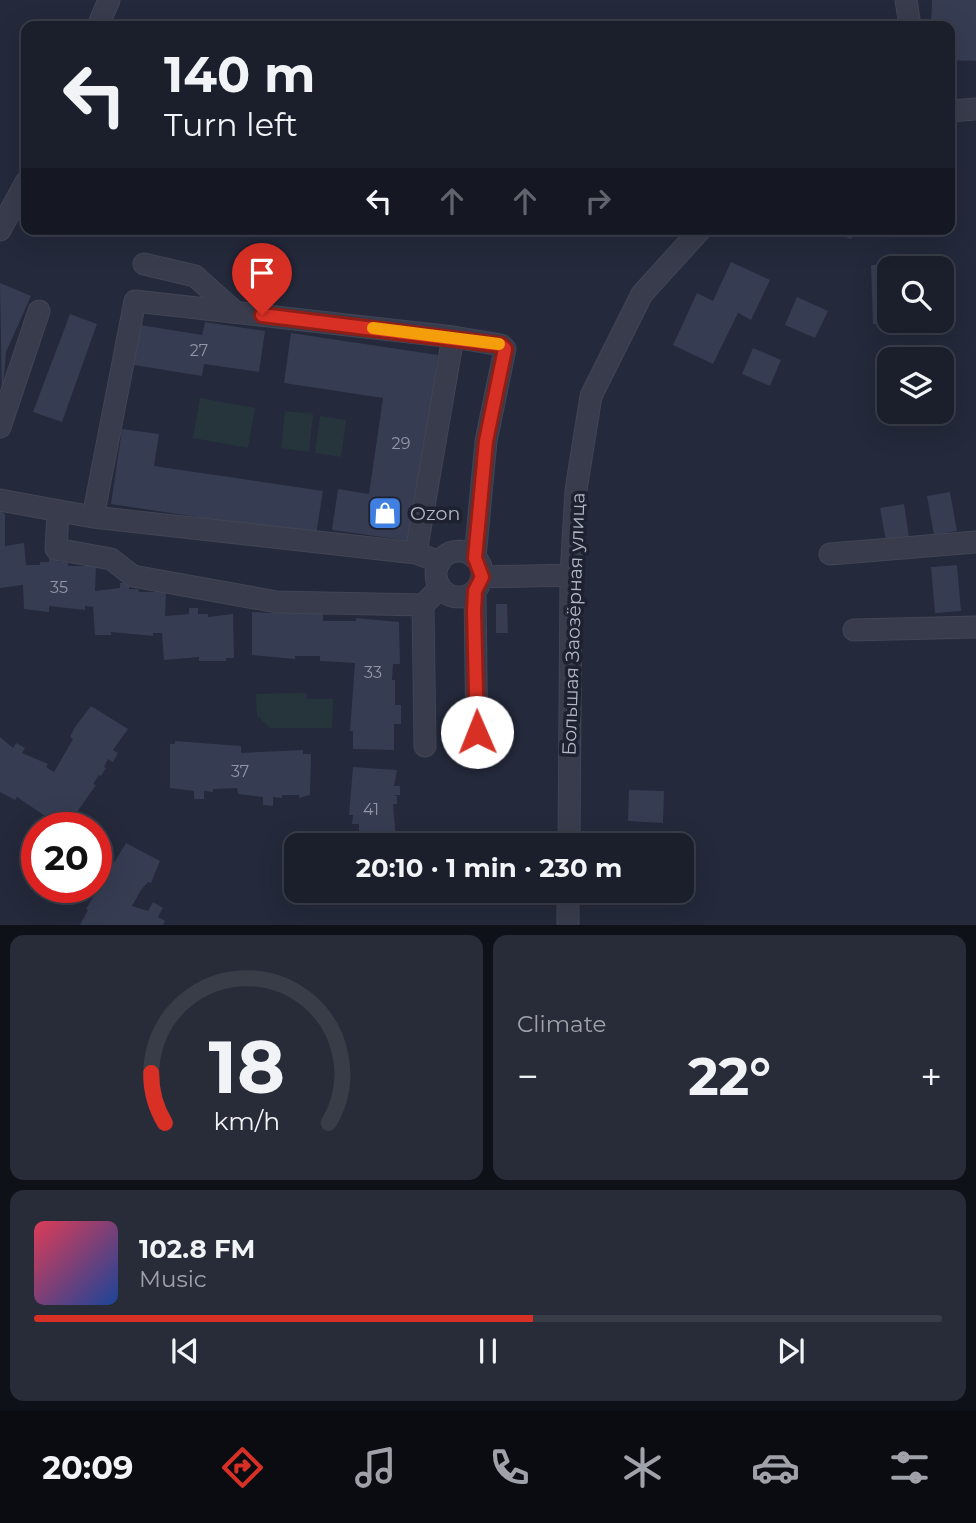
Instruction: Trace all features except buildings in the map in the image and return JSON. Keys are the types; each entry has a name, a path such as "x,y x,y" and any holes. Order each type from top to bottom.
{"street":[{"path":"100,21 110,0"},
{"path":"906,0 909,21"},
{"path":"955,111 976,109"},
{"path":"0,230 21,191"},
{"name":"Большая Заозёрная улица","path":"569,833 571,575 576,490 591,396 642,294 696,235"},
{"path":"144,264 195,276 235,312"},
{"path":"93,517 135,301 453,337 501,345 505,349 486,441 478,575 477,755"},
{"path":"0,428 38,311"},
{"path":"416,553 453,337"},
{"path":"0,500 58,513 416,553 440,562"},
{"path":"58,513 55,550 111,559 133,576 277,602 423,606"},
{"path":"830,554 976,542"},
{"path":"453,552 467,553 478,575 461,597 446,594 440,588 436,574 440,562 453,552"},
{"path":"478,575 571,575"},
{"path":"425,746 423,606 440,588"},
{"path":"854,629 976,627"},
{"path":"568,903 568,925"}],"shaded area":[{"path":"200,398 255,408 248,448 193,438"},
{"path":"285,411 313,414 309,452 281,448"},
{"path":"320,416 346,420 341,457 315,453"},
{"path":"306,693 307,699 333,699 332,728 270,728 257,716 256,694"}],"slow traffic":[{"path":"373,328 499,344"}],"place":[{"name":"Ozon","path":"385,513"}],"route":[{"path":"262,315 453,337 504,346 486,441 475,558 482,569 480,584 475,591 474,611 477,732"}]}
